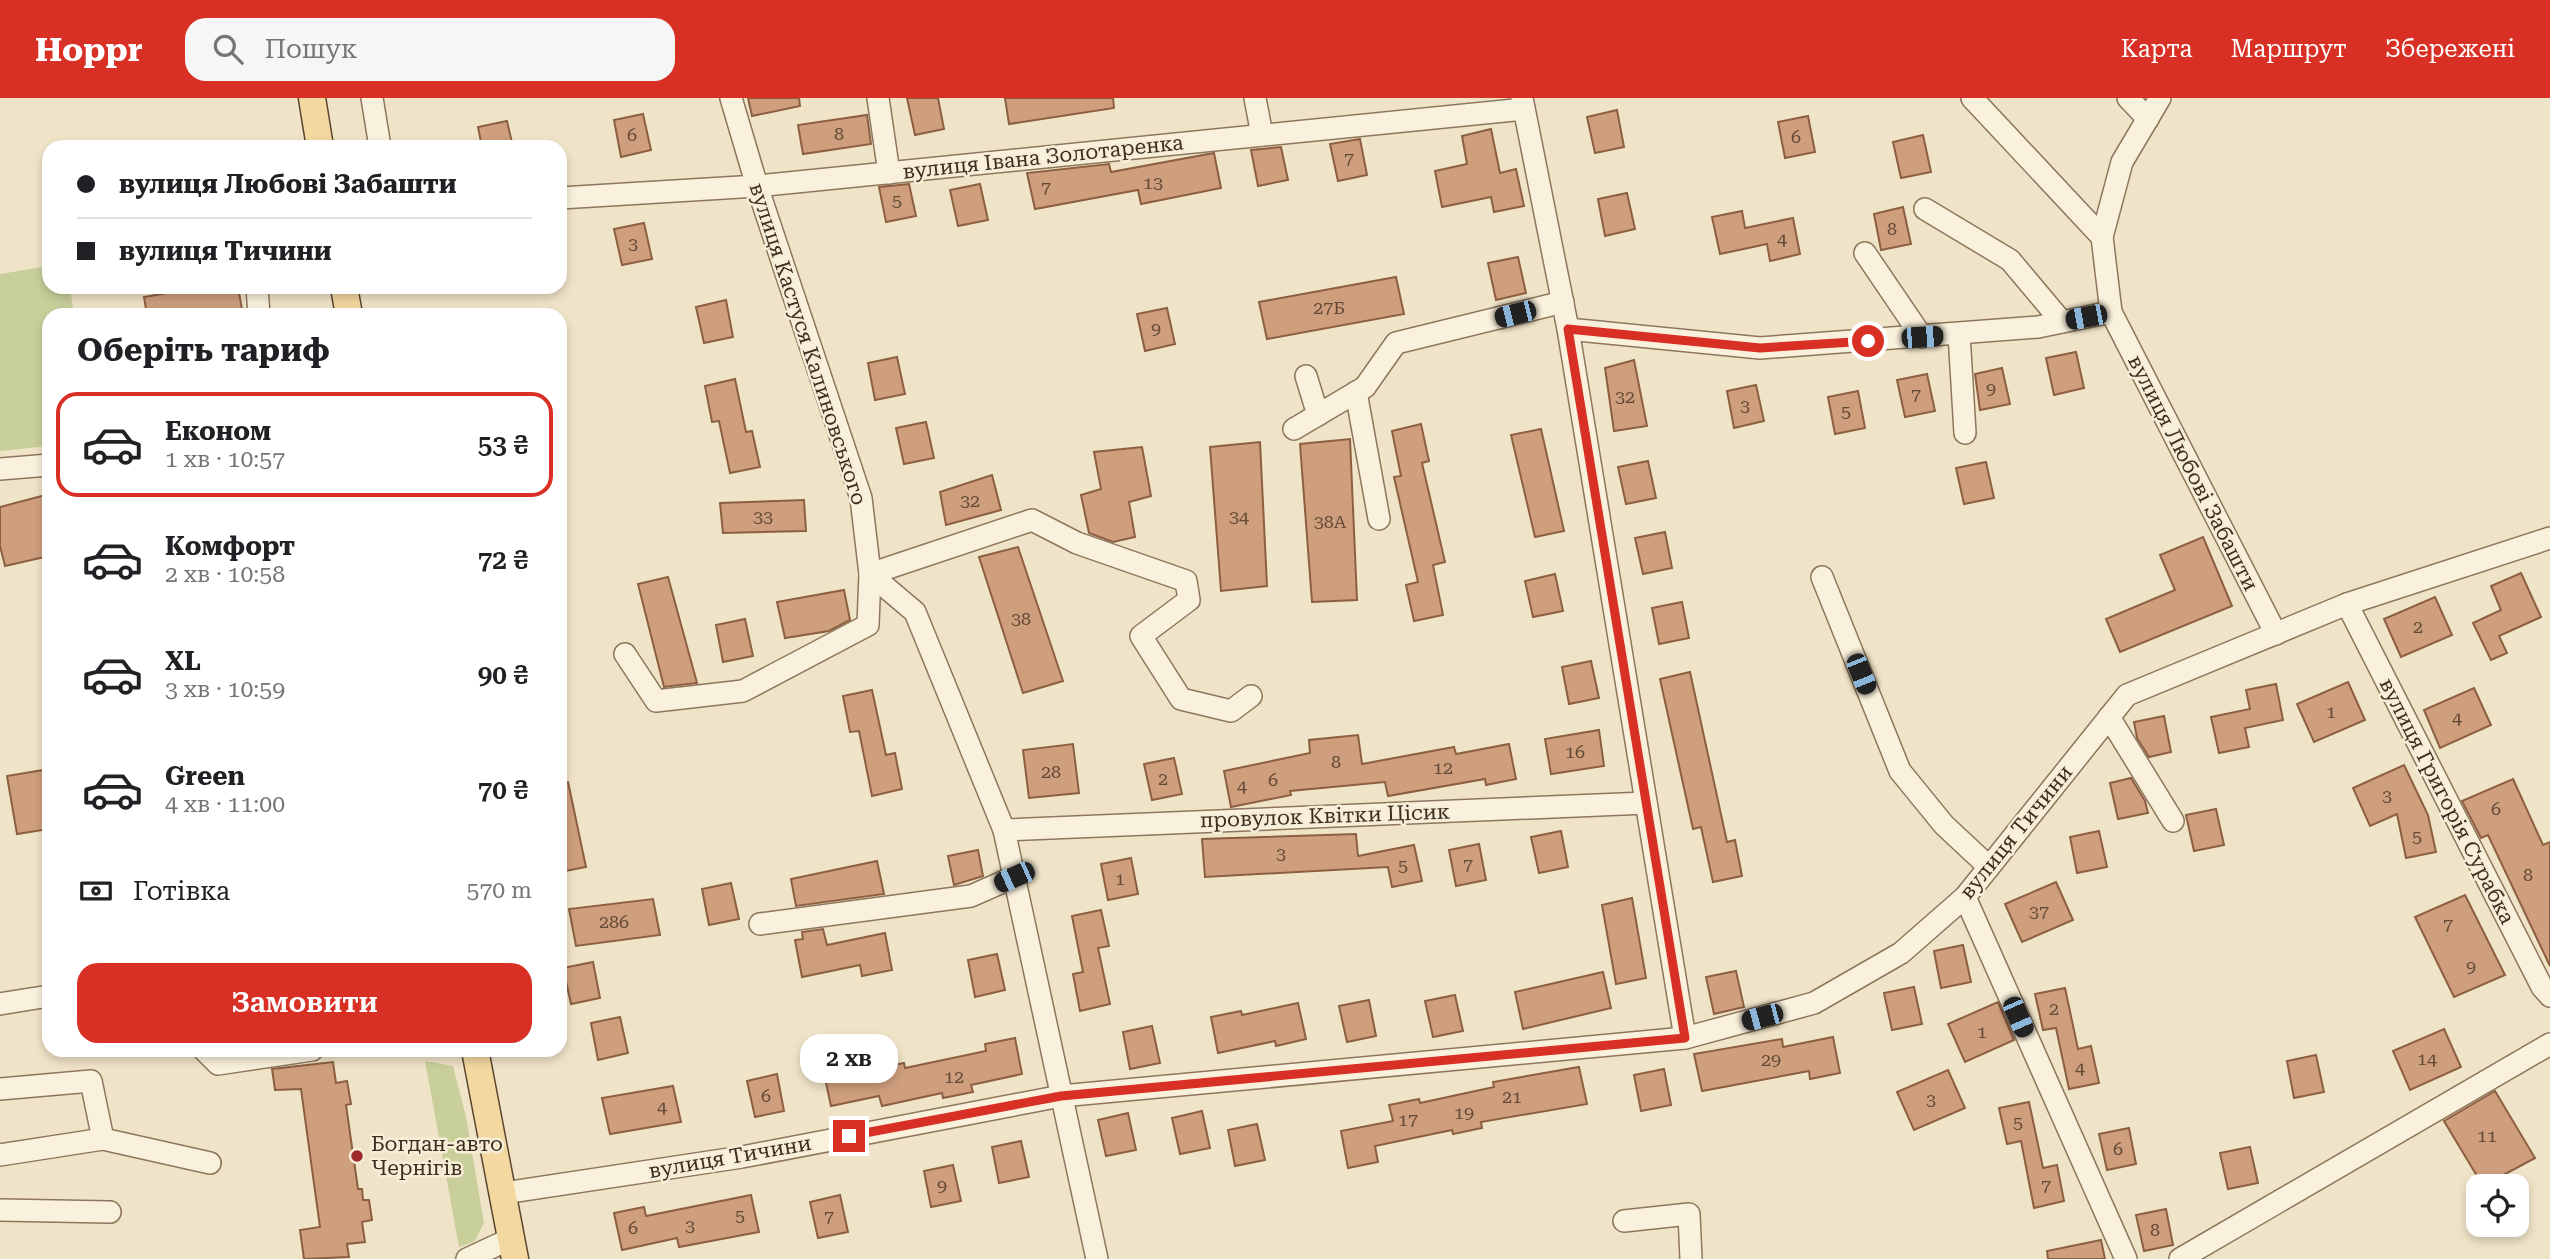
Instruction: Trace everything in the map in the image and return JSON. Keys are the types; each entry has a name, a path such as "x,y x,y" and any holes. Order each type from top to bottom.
{"main road":[{"path":"312,98 319,140"},
{"path":"476,1057 513,1248"}],"street":[{"path":"372,98 379,140"},
{"name":"вулиця Кастуся Калиновського","path":"625,654 656,701 743,691 868,625 870,574 861,498 757,186 731,98"},
{"path":"878,98 889,173"},
{"path":"1255,98 1262,135"},
{"path":"1972,98 2102,237"},
{"path":"2128,98 2148,118"},
{"name":"вулиця Любові Забашти","path":"2160,98 2122,162 2102,237 2110,312 2276,634"},
{"path":"1523,103 1568,329 1685,1038"},
{"name":"вулиця Івана Золотаренка","path":"567,198 757,186 889,173 1262,135 1523,103"},
{"path":"1925,209 2011,260 2062,322"},
{"path":"1865,253 1922,337"},
{"path":"1294,429 1365,387 1396,343 1563,302"},
{"path":"1568,329 1760,348 1959,334 2062,322 2110,312"},
{"path":"1959,334 1965,433"},
{"path":"1306,376 1318,415"},
{"path":"1356,392 1379,519"},
{"path":"0,469 42,466"},
{"path":"870,574 1032,520 1077,543 1186,581 1189,600 1141,636 1181,699 1231,711 1251,696"},
{"name":"вулиця Тичини","path":"504,1193 742,1157 1061,1096 1685,1038 1814,1003 1901,953 1965,897 2127,695 2347,604 2550,538"},
{"path":"870,574 915,611 1004,830 1097,1259"},
{"path":"1822,577 1900,771 1944,825 1989,867"},
{"name":"вулиця Григорія Сурабка","path":"2347,604 2536,975 2550,996"},
{"path":"2109,717 2173,821"},
{"name":"провулок Квітки Цісик","path":"1004,830 1646,803"},
{"path":"760,924 971,896 1014,877"},
{"path":"1965,897 2126,1259"},
{"path":"0,1004 42,997"},
{"path":"2180,1259 2550,1044"},
{"path":"211,1057 218,1064 265,1057"},
{"path":"0,1089 91,1082 103,1139"},
{"path":"0,1155 103,1139 210,1163"},
{"path":"0,1210 110,1212"},
{"path":"1624,1221 1689,1214 1691,1259"},
{"path":"467,1259 513,1248"}],"green space":[{"path":"42,267 42,294 71,294 73,308 42,308 42,447 0,451 0,274"},
{"path":"425,1061 453,1066 466,1117 484,1223 474,1242 459,1247"}],"building":[{"path":"748,98 799,98 800,106 752,116"},
{"path":"907,98 938,98 944,129 915,135"},
{"path":"1005,98 1113,98 1114,108 1009,124"},
{"path":"1617,110 1624,147 1595,153 1587,117"},
{"path":"643,114 651,150 621,157 614,120"},
{"path":"867,115 871,144 803,154 798,125"},
{"path":"1808,116 1815,152 1785,158 1778,122"},
{"path":"507,121 511,140 481,140 478,127"},
{"path":"1491,129 1500,173 1516,169 1524,206 1494,212 1491,197 1442,207 1435,171 1467,164 1462,136"},
{"path":"1923,135 1931,172 1901,178 1893,142"},
{"path":"1360,139 1367,175 1338,181 1330,144"},
{"path":"1281,147 1288,180 1258,186 1251,150"},
{"path":"1214,153 1221,188 1141,204 1138,190 1035,209 1027,173 1109,164 1111,172"},
{"path":"909,184 916,216 886,222 879,187"},
{"path":"980,184 988,220 958,226 950,190"},
{"path":"1627,193 1635,229 1605,236 1598,199"},
{"path":"1903,207 1911,244 1881,250 1874,214"},
{"path":"1742,211 1745,228 1793,218 1800,254 1770,261 1767,244 1720,254 1712,217"},
{"path":"644,223 652,259 622,265 614,229"},
{"path":"1518,257 1526,293 1496,300 1488,263"},
{"path":"1396,277 1404,314 1267,339 1259,302"},
{"path":"161,294 239,294 242,308 146,308 144,297"},
{"path":"726,300 733,337 704,343 696,307"},
{"path":"1167,308 1175,344 1145,351 1137,314"},
{"path":"2076,352 2084,388 2054,395 2046,358"},
{"path":"897,357 905,394 875,400 868,363"},
{"path":"1634,360 1647,426 1614,431 1605,368"},
{"path":"2002,368 2010,404 1980,410 1975,374"},
{"path":"1927,374 1935,411 1905,417 1897,380"},
{"path":"735,379 746,432 752,431 760,467 730,473 719,421 712,422 705,386"},
{"path":"1756,385 1764,421 1734,428 1727,391"},
{"path":"1858,391 1865,428 1835,434 1828,397"},
{"path":"926,422 934,458 904,464 896,428"},
{"path":"1421,424 1429,461 1422,463 1445,562 1433,565 1443,615 1414,621 1406,585 1418,582 1394,477 1401,476 1392,431"},
{"path":"1541,429 1564,531 1535,537 1511,435"},
{"path":"1350,439 1357,600 1312,602 1300,444"},
{"path":"1260,442 1267,586 1221,591 1210,447"},
{"path":"1142,447 1151,496 1129,502 1135,537 1113,542 1089,533 1081,495 1101,489 1094,452"},
{"path":"1648,461 1656,498 1626,504 1618,467"},
{"path":"1986,462 1994,498 1964,504 1956,468"},
{"path":"992,475 1001,510 946,525 940,492"},
{"path":"42,496 42,558 5,566 0,546 0,507"},
{"path":"804,500 806,531 723,533 720,503"},
{"path":"1665,532 1672,568 1643,574 1635,538"},
{"path":"2203,537 2232,606 2120,652 2106,619 2175,590 2160,555"},
{"path":"1018,547 1063,681 1023,693 979,557"},
{"path":"2521,573 2541,617 2499,636 2507,653 2491,660 2473,623 2501,610 2491,586"},
{"path":"1555,574 1563,611 1533,617 1525,581"},
{"path":"668,577 697,683 664,687 638,584"},
{"path":"844,590 850,620 829,631 785,638 777,602"},
{"path":"2435,597 2452,635 2401,657 2384,619"},
{"path":"1682,602 1689,638 1659,644 1652,608"},
{"path":"745,619 753,656 723,662 716,625"},
{"path":"1591,661 1599,698 1569,704 1562,667"},
{"path":"1690,672 1727,842 1735,840 1742,876 1713,882 1701,827 1693,829 1660,679"},
{"path":"2348,682 2365,720 2314,742 2297,704"},
{"path":"2276,684 2283,720 2245,728 2249,747 2219,753 2211,717 2250,709 2246,690"},
{"path":"2474,688 2491,725 2440,748 2424,710"},
{"path":"872,690 886,755 895,753 902,789 872,796 859,731 850,732 843,696"},
{"path":"2164,716 2171,752 2149,757 2137,738 2134,722"},
{"path":"1599,730 1604,766 1551,774 1545,739"},
{"path":"1358,735 1362,764 1454,747 1456,754 1509,744 1516,779 1486,785 1485,779 1388,796 1385,782 1290,791 1291,795 1231,807 1224,771 1310,753 1309,740"},
{"path":"1073,744 1079,793 1029,798 1023,750"},
{"path":"1174,758 1182,794 1152,800 1144,764"},
{"path":"2404,765 2428,815 2436,852 2406,858 2397,814 2370,826 2353,788"},
{"path":"42,770 42,830 17,834 7,776"},
{"path":"2131,778 2145,801 2148,813 2118,819 2110,783"},
{"path":"2513,779 2543,845 2550,842 2550,966 2488,835 2481,838 2462,801"},
{"path":"567,782 586,867 567,871"},
{"path":"2216,809 2224,845 2194,851 2186,815"},
{"path":"1561,831 1568,867 1539,873 1531,837"},
{"path":"2099,831 2107,867 2077,873 2070,837"},
{"path":"1356,834 1358,856 1414,845 1422,881 1392,887 1388,867 1205,877 1202,839"},
{"path":"1479,844 1486,880 1456,886 1449,850"},
{"path":"978,850 983,876 954,885 948,856"},
{"path":"1131,858 1138,894 1108,900 1101,864"},
{"path":"877,861 884,894 796,906 791,879"},
{"path":"2056,882 2073,920 2022,942 2005,904"},
{"path":"731,883 739,919 709,925 702,889"},
{"path":"2465,895 2505,975 2454,997 2415,917"},
{"path":"1632,898 1646,978 1616,984 1602,905"},
{"path":"653,899 660,935 576,946 569,909"},
{"path":"1101,910 1109,946 1098,948 1110,1004 1080,1011 1073,974 1083,972 1072,916"},
{"path":"823,929 827,945 885,933 892,970 862,976 860,965 802,977 795,940 803,939 802,932"},
{"path":"1963,945 1971,982 1941,988 1934,951"},
{"path":"997,954 1005,990 975,997 968,960"},
{"path":"593,962 600,998 571,1004 567,967"},
{"path":"1736,971 1744,1007 1714,1014 1706,977"},
{"path":"1603,972 1611,1008 1523,1029 1515,992"},
{"path":"1914,987 1922,1024 1892,1030 1884,993"},
{"path":"2065,988 2078,1049 2091,1046 2099,1083 2069,1089 2056,1028 2043,1030 2035,994"},
{"path":"1455,995 1463,1031 1433,1037 1425,1001"},
{"path":"1369,1000 1376,1036 1347,1042 1339,1006"},
{"path":"1998,1002 2014,1040 1965,1062 1948,1024"},
{"path":"1298,1003 1306,1039 1276,1046 1275,1041 1218,1053 1211,1017 1241,1011 1242,1015"},
{"path":"620,1017 628,1053 598,1060 591,1023"},
{"path":"1152,1026 1160,1063 1130,1069 1123,1032"},
{"path":"2444,1029 2461,1067 2410,1090 2393,1051"},
{"path":"1833,1037 1840,1073 1810,1079 1809,1071 1702,1091 1694,1054 1782,1039 1783,1047"},
{"path":"1015,1038 1022,1074 971,1085 973,1092 943,1098 942,1093 882,1106 879,1096 831,1106 823,1069 853,1064 855,1073 904,1063 905,1068 986,1051 985,1044"},
{"path":"2316,1055 2324,1092 2294,1098 2287,1061"},
{"path":"333,1062 336,1083 347,1081 351,1104 346,1105 358,1189 362,1189 363,1200 369,1200 372,1220 362,1222 365,1242 347,1244 349,1257 304,1259 300,1230 320,1227 301,1089 275,1090 272,1069"},
{"path":"1579,1067 1587,1104 1481,1122 1482,1128 1453,1134 1452,1130 1375,1146 1378,1162 1348,1168 1341,1131 1393,1121 1389,1105 1419,1099 1420,1103 1494,1087 1493,1082"},
{"path":"1664,1069 1671,1105 1641,1111 1634,1075"},
{"path":"1948,1070 1965,1108 1914,1130 1897,1092"},
{"path":"777,1074 784,1111 755,1117 747,1081"},
{"path":"673,1086 681,1122 610,1134 602,1098"},
{"path":"2495,1091 2535,1158 2505,1174 2476,1174 2444,1121"},
{"path":"2029,1102 2043,1168 2057,1165 2064,1201 2034,1208 2021,1141 2007,1144 1999,1108"},
{"path":"1202,1111 1210,1148 1180,1154 1172,1118"},
{"path":"1128,1113 1136,1150 1106,1156 1098,1120"},
{"path":"1257,1124 1265,1160 1235,1166 1228,1130"},
{"path":"2129,1128 2136,1164 2107,1170 2099,1134"},
{"path":"1021,1141 1029,1177 999,1183 992,1147"},
{"path":"2250,1147 2258,1183 2228,1189 2220,1153"},
{"path":"953,1165 961,1201 931,1207 924,1171"},
{"path":"751,1195 759,1232 679,1247 677,1238 622,1250 614,1213 644,1207 646,1216"},
{"path":"840,1195 848,1232 818,1238 810,1202"},
{"path":"2166,1209 2173,1245 2144,1251 2136,1215"},
{"path":"2101,1240 2105,1259 2048,1259 2047,1251"}],"place":[{"name":"Богдан-авто Чернігів","path":"357,1156"}],"route":[{"path":"849,1136 1061,1096 1685,1038 1568,329 1760,348 1868,341"}]}
